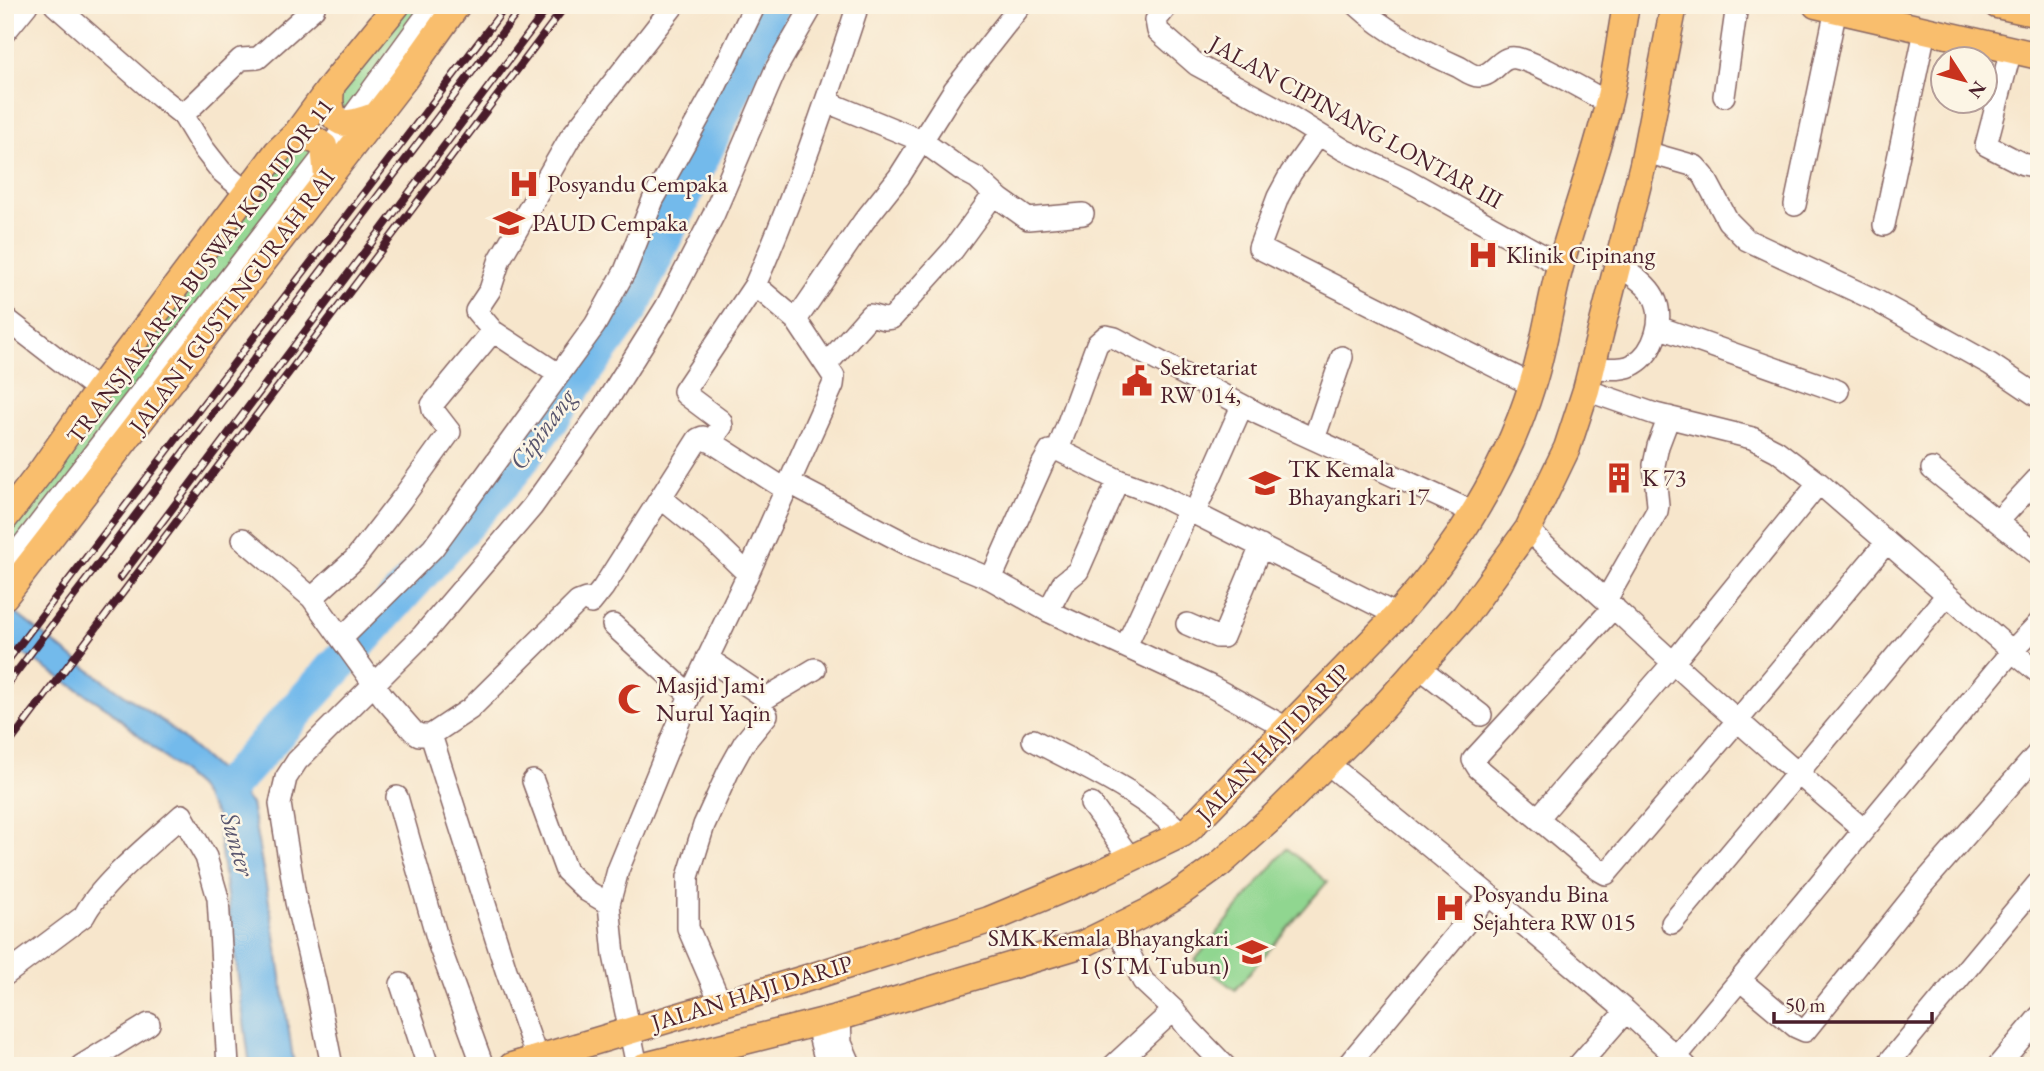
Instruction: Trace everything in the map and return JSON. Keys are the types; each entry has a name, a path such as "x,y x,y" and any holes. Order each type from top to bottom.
{"main road":[{"name":"JALAN I GUSTI NGURAH RAI","path":"5,518 246,192 277,152 296,134 397,5"},
{"name":"JALAN I GUSTI NGURAH RAI","path":"5,596 16,564 326,165 376,116 457,5"},
{"name":"JALAN HAJI DARIP","path":"525,1062 568,1057 629,1030 989,920 1130,858 1190,828 1397,615 1442,562 1475,513 1503,458 1532,385 1560,265 1609,103 1626,5"},
{"name":"JALAN HAJI DARIP","path":"645,1066 829,1019 1083,944 1150,911 1180,894 1219,865 1274,816 1420,668 1464,617 1528,529 1567,449 1589,379 1646,152 1674,5"},
{"path":"1997,5 2039,14"},
{"path":"1826,7 2039,56"},
{"path":"332,85 329,97 333,113 342,121 347,123 376,116"},
{"path":"296,134 324,146 326,165"}],"street":[{"path":"5,32 27,5"},
{"path":"55,5 183,114 203,148 221,171 246,192"},
{"name":"TRANSJAKARTA BUSWAY KORIDOR 11","path":"326,165 347,123 434,5"},
{"path":"558,374 494,331 477,311 491,290 500,259 570,138 674,5"},
{"path":"345,642 433,548 595,325 625,271 653,200 710,98 755,5"},
{"path":"332,1066 296,902 280,804 286,778 297,761 370,678 422,636 489,559 532,507 602,409 666,307 713,216 776,69 813,5"},
{"path":"710,441 722,426 722,421 684,391 754,285 779,230 827,102 858,5"},
{"path":"796,320 922,141 954,90 1021,5"},
{"name":"JALAN CIPINANG LONTAR III","path":"1168,5 1156,20 1158,31 1197,65 1273,106 1344,150 1404,178 1560,265"},
{"path":"1724,96 1737,5"},
{"path":"1360,6 1383,26 1427,53 1478,76 1487,74 1506,58 1514,58 1529,62 1609,103"},
{"path":"1795,205 1826,7"},
{"path":"183,114 241,59 258,58 314,8"},
{"path":"1884,225 1925,31"},
{"path":"2011,50 1986,145 2023,164 2039,167"},
{"path":"827,102 922,141 977,178 1028,219 1083,214"},
{"path":"1318,135 1278,197 1259,248 1532,385"},
{"path":"1646,152 1695,166 1704,176 1728,221 1747,240 1875,300 1990,364 2039,397"},
{"path":"826,365 870,315 892,318 953,250 994,194"},
{"path":"1589,379 1633,365 1651,349 1658,327 1654,297 1643,284 1617,264"},
{"path":"637,1066 614,955 609,904 618,870 690,695 833,385 834,377 796,320 754,285"},
{"path":"5,318 98,390"},
{"path":"1658,327 1838,391"},
{"path":"312,598 355,559 450,432 432,405 494,331"},
{"path":"1058,450 1097,344 1106,336 1115,338 1242,406 1475,513"},
{"path":"1314,439 1342,357"},
{"path":"1589,379 1655,414 1752,438 1777,451 2039,673"},
{"path":"1126,646 1242,406"},
{"path":"1669,416 1654,465 1657,511 1610,603 1473,760 1478,768 1599,870 1606,874 1886,543"},
{"path":"243,539 312,598 370,678 413,731 419,735 431,735 470,709 578,601 586,599 591,603 616,570 698,439 703,437 787,485 907,544 991,579 1048,611 1210,686 1287,728"},
{"path":"991,579 1042,465 1050,451 1058,450 1118,480 1156,494 1397,615"},
{"path":"1932,469 2039,555"},
{"path":"1998,521 2039,477"},
{"path":"1048,611 1063,583 1078,570 1118,480"},
{"path":"1539,817 1672,664 1819,484"},
{"path":"661,498 713,540 748,574"},
{"path":"1528,529 1548,552 1610,603 1672,664 1864,830"},
{"path":"1187,624 1223,637 1261,546"},
{"path":"1672,923 1947,595"},
{"path":"1327,763 1489,895 1681,1061 1740,980 2012,651 2039,623"},
{"path":"613,625 690,695"},
{"path":"707,657 763,698 815,669"},
{"path":"1420,668 1481,715"},
{"path":"721,1004 688,928 688,877 704,825 729,770 744,743 767,715"},
{"path":"431,735 506,970 525,1062"},
{"path":"1034,740 1138,795 1182,834"},
{"path":"1740,980 1796,1027 1805,1031 1924,883 2039,752"},
{"path":"533,780 566,871 587,891 609,904"},
{"path":"397,797 440,948 483,1066"},
{"path":"1091,804 1130,858"},
{"path":"5,975 84,916 89,906 117,876 182,815 205,857 218,898 228,1066"},
{"path":"1886,1066 2039,882"},
{"path":"1347,1066 1489,895"},
{"path":"1116,927 1137,972 1225,1066"},
{"path":"401,984 428,1066"},
{"path":"1112,1066 1174,1010"},
{"path":"1578,1066 1626,1011"},
{"path":"1998,1066 2039,1017"},
{"path":"827,1066 820,1039 829,1019"},
{"path":"829,1019 851,1066"},
{"path":"81,1066 149,1024"}],"green space":[{"path":"397,5 434,5 347,123 332,85"},
{"path":"296,134 324,146 5,568 5,518"},
{"path":"1287,848 1327,882 1235,990 1195,960"}],"water":[{"name":"Sunter","path":"5,605 85,667 165,723 228,779 251,804 274,929 294,1066 250,1066 216,815 197,786 110,710 5,642"}],"waterway":[{"name":"Cipinang","path":"223,792 508,476 630,308 772,5"}],"railway":[{"path":"5,664 507,5"},
{"path":"5,687 523,5"},
{"path":"120,578 550,5"},
{"path":"5,749 566,5"}],"place":[{"name":"Posyandu Cempaka","path":"524,184"},
{"name":"PAUD Cempaka","path":"509,223"},
{"name":"Klinik Cipinang","path":"1483,255"},
{"name":"Sekretariat RW 014,","path":"1137,381"},
{"name":"K 73","path":"1619,478"},
{"name":"TK Kemala Bhayangkari 17","path":"1265,483"},
{"name":"Masjid Jami Nurul Yaqin","path":"633,699"},
{"name":"Posyandu Bina Sejahtera RW 015","path":"1450,908"},
{"name":"SMK Kemala Bhayangkari I (STM Tubun)","path":"1252,952"}]}
